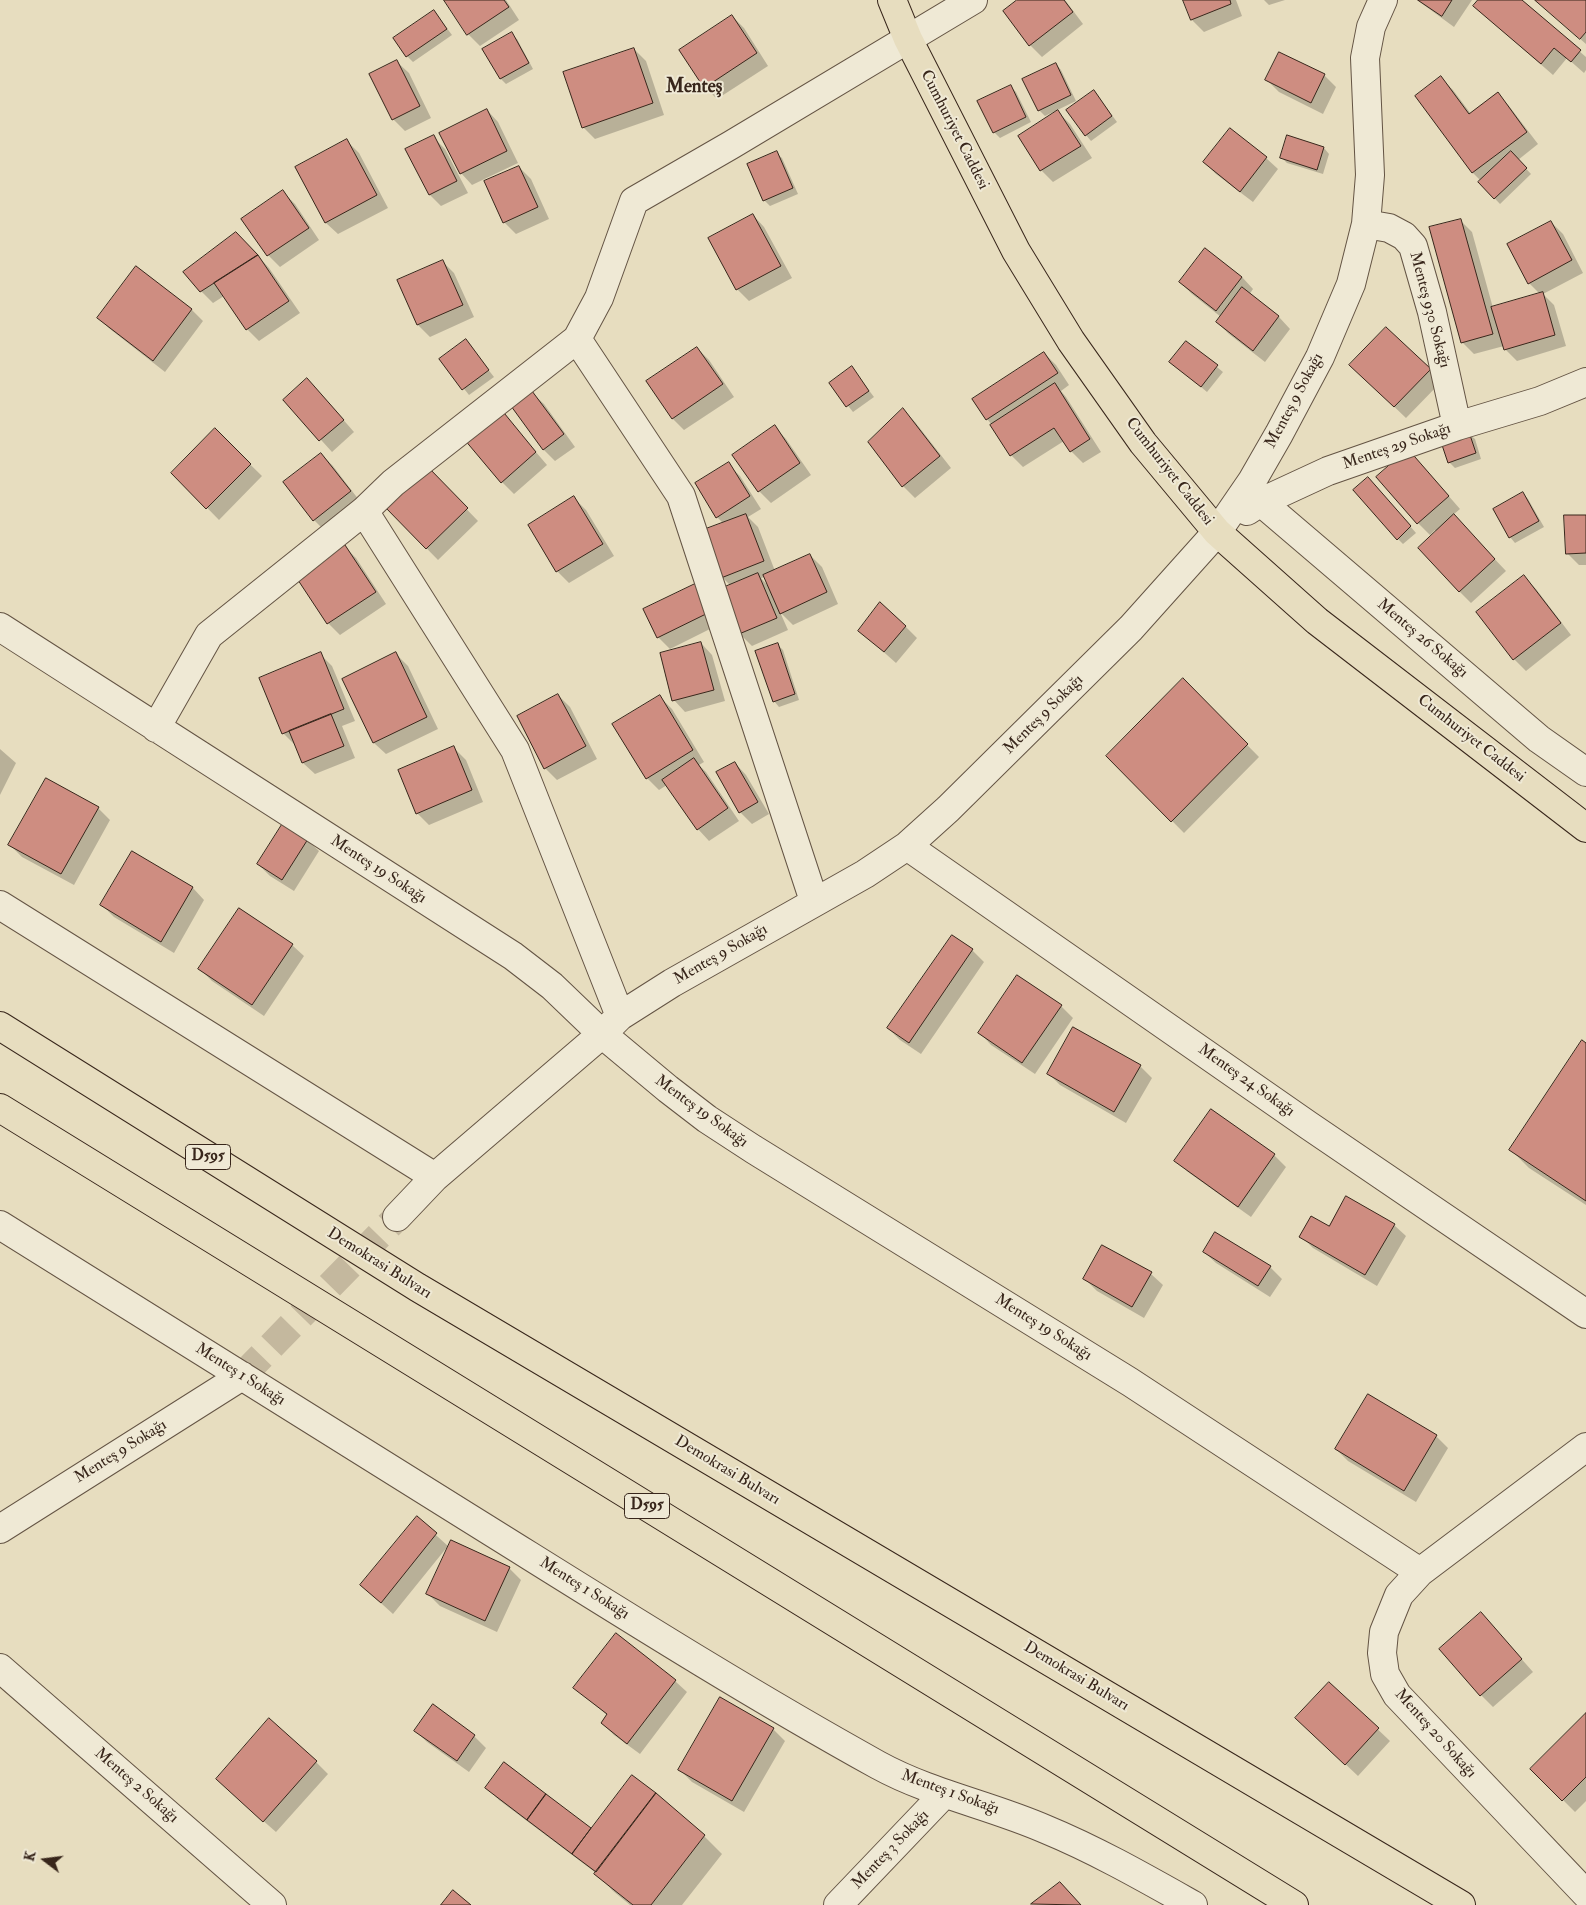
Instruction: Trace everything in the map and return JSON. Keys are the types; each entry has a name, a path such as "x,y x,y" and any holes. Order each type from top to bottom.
{"main road":[{"name":"Cumhuriyet Caddesi","path":"892,0 908,39 1016,251 1071,341 1143,442 1217,532 1316,621 1586,828"},
{"name":"Demokrasi Bulvarı","path":"0,1026 417,1287 1461,1905"},
{"name":"D595","path":"0,1108 1294,1905"}],"street":[{"path":"156,728 209,635 364,511 393,483 577,339 600,298 634,201 973,0"},
{"name":"Menteş 9 Sokağı","path":"397,1217 435,1177 611,1025 672,983 814,901 865,874 907,846 948,809 1131,628 1217,532 1252,481 1320,357 1350,284 1366,224 1370,175 1365,58 1371,27 1383,0"},
{"name":"Menteş 930 Sokağı","path":"1366,224 1388,228 1404,236 1413,246 1432,312 1457,426"},
{"path":"577,339 681,496 814,901"},
{"name":"Menteş 29 Sokağı","path":"1217,532 1261,502 1328,471 1457,426 1540,401 1586,382"},
{"name":"Menteş 26 Sokağı","path":"1261,502 1539,739 1586,772"},
{"path":"364,511 515,750 611,1025"},
{"name":"Menteş 19 Sokağı","path":"0,627 513,956 552,986 611,1025 668,1089 746,1144 1130,1382 1420,1572"},
{"name":"Menteş 24 Sokağı","path":"907,846 1586,1314"},
{"path":"0,905 435,1177"},
{"name":"Menteş 1 Sokağı","path":"0,1225 752,1693 881,1767 944,1794 991,1808 1046,1829 1130,1870 1193,1905"},
{"name":"Menteş 9 Sokağı","path":"0,1529 242,1376"},
{"name":"Menteş 20 Sokağı","path":"1586,1447 1420,1572 1399,1594 1384,1632 1382,1653 1385,1674 1396,1695 1586,1894"},
{"name":"Menteş 2 Sokağı","path":"0,1668 272,1905"},
{"name":"Menteş 3 Sokağı","path":"838,1905 944,1794"}],"building":[{"path":"444,0 504,0 509,7 467,35"},
{"path":"1017,0 1064,0 1073,12 1029,46 1003,11"},
{"path":"1183,0 1230,0 1231,4 1191,20"},
{"path":"1418,0 1452,0 1442,16"},
{"path":"1478,0 1522,0 1581,50 1571,62 1554,48 1541,64 1473,6"},
{"path":"1535,0 1586,0 1586,32 1580,39"},
{"path":"434,10 447,29 406,57 393,38"},
{"path":"732,15 757,53 704,88 679,50"},
{"path":"512,32 529,63 500,79 482,49"},
{"path":"634,48 653,103 582,128 563,72"},
{"path":"1279,52 1325,74 1311,103 1265,80"},
{"path":"397,60 420,106 392,120 369,74"},
{"path":"1056,63 1071,95 1038,111 1022,79"},
{"path":"1441,76 1469,114 1498,92 1527,132 1472,173 1415,96"},
{"path":"1011,85 1026,117 993,133 977,101"},
{"path":"1094,90 1112,116 1085,136 1066,110"},
{"path":"487,109 507,151 460,174 439,133"},
{"path":"1058,110 1081,146 1040,171 1018,136"},
{"path":"1230,128 1267,157 1240,192 1203,162"},
{"path":"434,135 457,181 429,195 405,149"},
{"path":"1287,135 1324,147 1317,170 1280,158"},
{"path":"347,139 377,195 325,223 295,167"},
{"path":"777,151 793,188 763,201 747,164"},
{"path":"1511,151 1527,168 1494,199 1478,182"},
{"path":"519,166 538,207 503,223 484,181"},
{"path":"283,190 309,228 267,256 241,219"},
{"path":"753,214 781,266 736,290 708,238"},
{"path":"1461,219 1493,334 1461,343 1429,227"},
{"path":"1551,221 1572,260 1528,284 1507,244"},
{"path":"236,232 258,255 200,292 183,272"},
{"path":"1205,248 1242,277 1216,311 1179,282"},
{"path":"258,255 289,301 246,330 214,283"},
{"path":"443,260 463,305 417,325 397,280"},
{"path":"136,266 192,309 153,361 97,318"},
{"path":"1242,287 1279,316 1253,351 1216,322"},
{"path":"1543,292 1555,335 1504,350 1491,307"},
{"path":"1386,327 1431,369 1394,407 1349,365"},
{"path":"466,339 489,370 462,390 439,359"},
{"path":"1186,341 1218,365 1201,387 1169,362"},
{"path":"697,347 723,384 672,419 646,381"},
{"path":"1044,352 1058,373 986,420 972,399"},
{"path":"852,366 869,391 846,407 829,383"},
{"path":"307,378 344,420 319,441 283,400"},
{"path":"1055,383 1090,439 1070,452 1054,428 1010,456 990,425"},
{"path":"532,391 564,434 543,450 511,406"},
{"path":"500,408 536,452 501,483 464,439"},
{"path":"903,408 940,456 902,487 868,442"},
{"path":"775,425 800,463 758,492 732,455"},
{"path":"215,428 251,464 206,509 171,473"},
{"path":"1469,432 1476,453 1448,463 1441,442"},
{"path":"1408,449 1449,496 1417,524 1376,477"},
{"path":"321,453 351,491 313,521 283,482"},
{"path":"729,462 750,496 716,518 695,483"},
{"path":"427,466 468,508 426,549 385,507"},
{"path":"1368,477 1411,526 1397,540 1353,490"},
{"path":"1523,492 1539,521 1509,538 1493,509"},
{"path":"574,496 603,544 556,572 528,525"},
{"path":"746,514 764,561 721,578 703,530"},
{"path":"1454,514 1495,559 1459,592 1418,548"},
{"path":"1564,515 1586,515 1586,553 1566,554"},
{"path":"345,545 376,592 327,624 296,577"},
{"path":"810,554 827,592 780,614 763,575"},
{"path":"758,573 777,618 739,634 720,589"},
{"path":"1524,575 1561,623 1513,660 1476,612"},
{"path":"695,584 710,612 657,638 643,609"},
{"path":"880,602 906,626 884,652 858,631"},
{"path":"701,642 714,690 672,701 660,653"},
{"path":"778,643 795,694 773,702 755,651"},
{"path":"321,652 344,709 282,734 259,678"},
{"path":"396,652 427,717 373,743 342,679"},
{"path":"1183,678 1248,744 1171,822 1106,756"},
{"path":"558,694 586,746 544,769 517,716"},
{"path":"660,695 693,750 646,779 612,724"},
{"path":"331,714 344,746 302,763 289,731"},
{"path":"454,746 472,790 416,814 398,770"},
{"path":"694,758 728,808 697,830 662,780"},
{"path":"735,762 758,802 739,813 716,772"},
{"path":"46,778 99,807 61,874 8,845"},
{"path":"283,823 308,839 282,880 257,864"},
{"path":"132,851 193,887 161,942 100,905"},
{"path":"239,908 293,944 252,1005 198,969"},
{"path":"952,935 973,949 909,1043 887,1028"},
{"path":"1017,975 1062,1005 1022,1063 978,1033"},
{"path":"1073,1027 1141,1065 1114,1112 1047,1074"},
{"path":"1582,1040 1586,1043 1586,1201 1509,1150"},
{"path":"1211,1109 1275,1154 1238,1207 1174,1161"},
{"path":"1346,1196 1395,1224 1365,1275 1299,1237 1311,1216 1329,1226"},
{"path":"1215,1232 1271,1266 1258,1286 1203,1252"},
{"path":"1102,1245 1152,1272 1132,1307 1083,1279"},
{"path":"1368,1394 1437,1435 1404,1491 1335,1449"},
{"path":"417,1516 437,1533 381,1603 360,1585"},
{"path":"451,1540 510,1567 485,1621 426,1594"},
{"path":"1481,1612 1522,1659 1480,1696 1439,1649"},
{"path":"616,1633 676,1680 627,1744 601,1723 607,1714 573,1688"},
{"path":"1329,1682 1379,1728 1345,1765 1295,1718"},
{"path":"720,1697 774,1728 732,1801 678,1770"},
{"path":"433,1704 475,1735 457,1761 414,1731"},
{"path":"1586,1713 1586,1777 1562,1801 1530,1769"},
{"path":"269,1718 317,1761 263,1822 216,1779"},
{"path":"504,1762 546,1794 527,1820 485,1788"},
{"path":"632,1775 656,1793 596,1872 572,1854"},
{"path":"656,1793 705,1835 651,1905 633,1905 594,1874"},
{"path":"546,1794 591,1828 572,1854 527,1820"},
{"path":"1060,1882 1081,1905 1031,1904"},
{"path":"453,1890 471,1905 441,1905"}],"tunnel":[{"path":"242,1376 397,1217"}],"district":[{"name":"Menteş","path":"694,88"}]}
